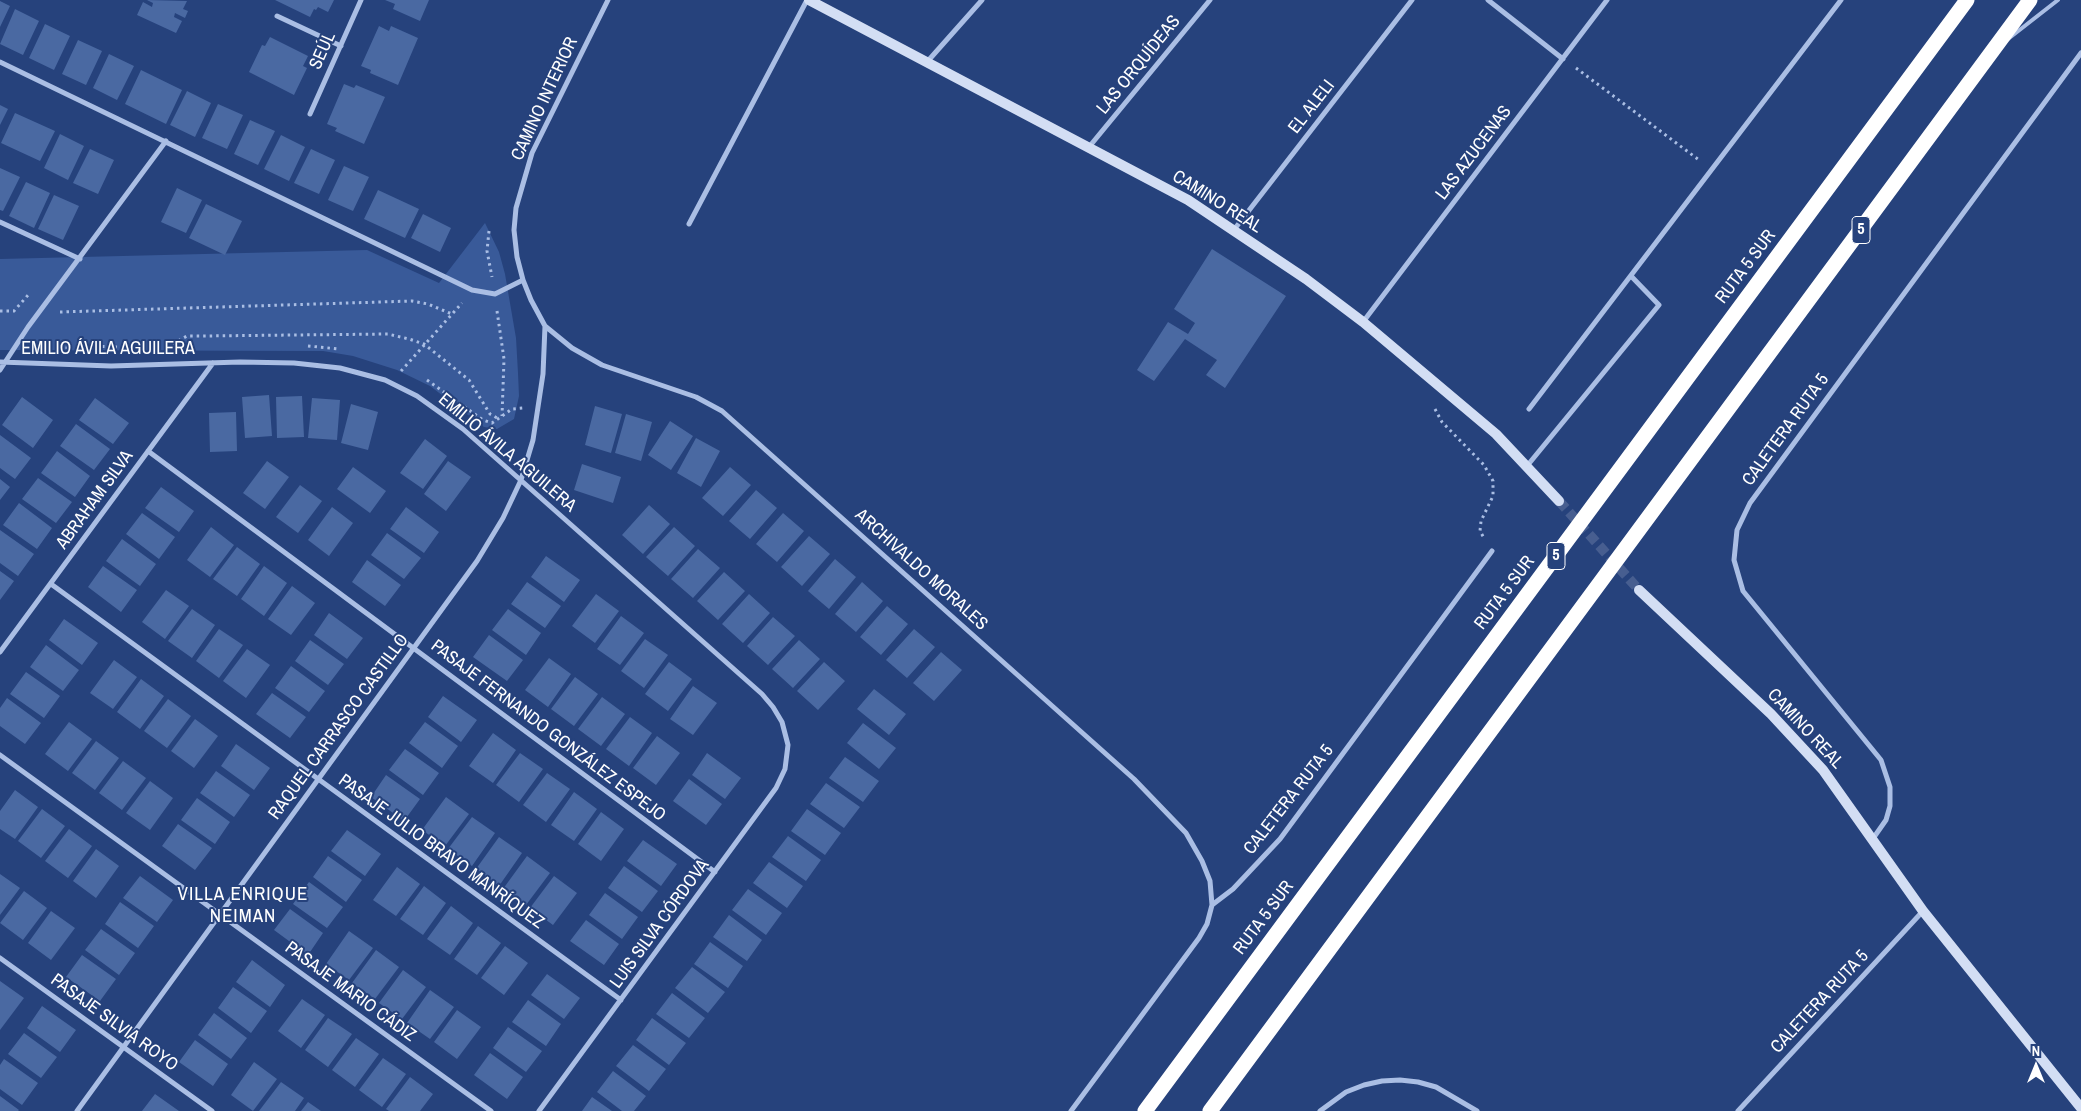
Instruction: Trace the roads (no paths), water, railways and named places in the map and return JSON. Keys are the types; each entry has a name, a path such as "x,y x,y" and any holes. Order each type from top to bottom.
{"highway":[{"name":"RUTA 5 SUR","path":"1144,1111 1967,0"},
{"name":"5","path":"1210,1111 2030,0"}],"street":[{"name":"SEÚL","path":"310,114 361,0"},
{"name":"CAMINO INTERIOR","path":"545,326 530,300 517,256 514,230 522,181 532,153 608,0"},
{"path":"688,224 808,0"},
{"name":"CAMINO REAL","path":"808,0 1188,200 1306,279 1363,322 1496,434 1560,501"},
{"path":"927,62 982,0"},
{"name":"LAS ORQUÍDEAS","path":"1089,148 1210,0"},
{"name":"EL ALELI","path":"1233,231 1412,0"},
{"path":"1488,0 1563,59"},
{"name":"LAS AZUCENAS","path":"1363,322 1607,0"},
{"path":"1529,410 1841,0"},
{"path":"277,16 341,46"},
{"name":"CALETERA RUTA 5","path":"1872,840 1886,820 1890,806 1890,788 1881,760 1743,591 1734,560 1737,530 1750,503 2081,53"},
{"path":"0,62 472,290 494,294 523,280"},
{"path":"0,370 3,362 166,141"},
{"path":"0,222 80,259"},
{"path":"1527,466 1659,305 1631,276"},
{"name":"RAQUEL CARRASCO CASTILLO","path":"77,1111 477,561 503,518 521,480 533,440 540,404 545,326"},
{"name":"ARCHIVALDO MORALES","path":"545,326 572,348 602,364 696,397 722,411 1134,779 1159,804 1186,833 1202,862 1210,881 1212,906"},
{"name":"EMILIO ÁVILA AGUILERA","path":"3,362 111,366 294,363 340,368 392,384 417,396 463,430 521,480 762,694 782,722 788,745"},
{"name":"ABRAHAM SILVA","path":"0,652 213,363"},
{"name":"PASAJE FERNANDO GONZÁLEZ ESPEJO","path":"148,451 715,872"},
{"name":"CALETERA RUTA 5","path":"1071,1111 1199,938 1207,924 1212,906 1244,878 1280,839 1492,551"},
{"name":"PASAJE JULIO BRAVO MANRÍQUEZ","path":"51,584 621,1000"},
{"name":"CAMINO REAL","path":"1639,590 1802,746 1835,786 1923,911 2081,1108"},
{"name":"LUIS SILVA CÓRDOVA","path":"539,1111 776,788 785,769 788,745"},
{"name":"PASAJE MARIO CÁDIZ","path":"0,755 490,1111"},
{"name":"CALETERA RUTA 5","path":"1738,1111 1923,911"},
{"name":"PASAJE SILVIA ROYO","path":"0,958 212,1111"},
{"path":"1320,1111 1346,1092 1364,1085 1400,1080 1418,1082 1436,1088 1477,1111"}],"lane":[{"path":"1996,47 2022,30 2058,0"}],"tunnel":[{"path":"1559,501 1639,590"}],"district":[{"name":"VILLA ENRIQUE NEIMAN","path":"243,906"}]}
